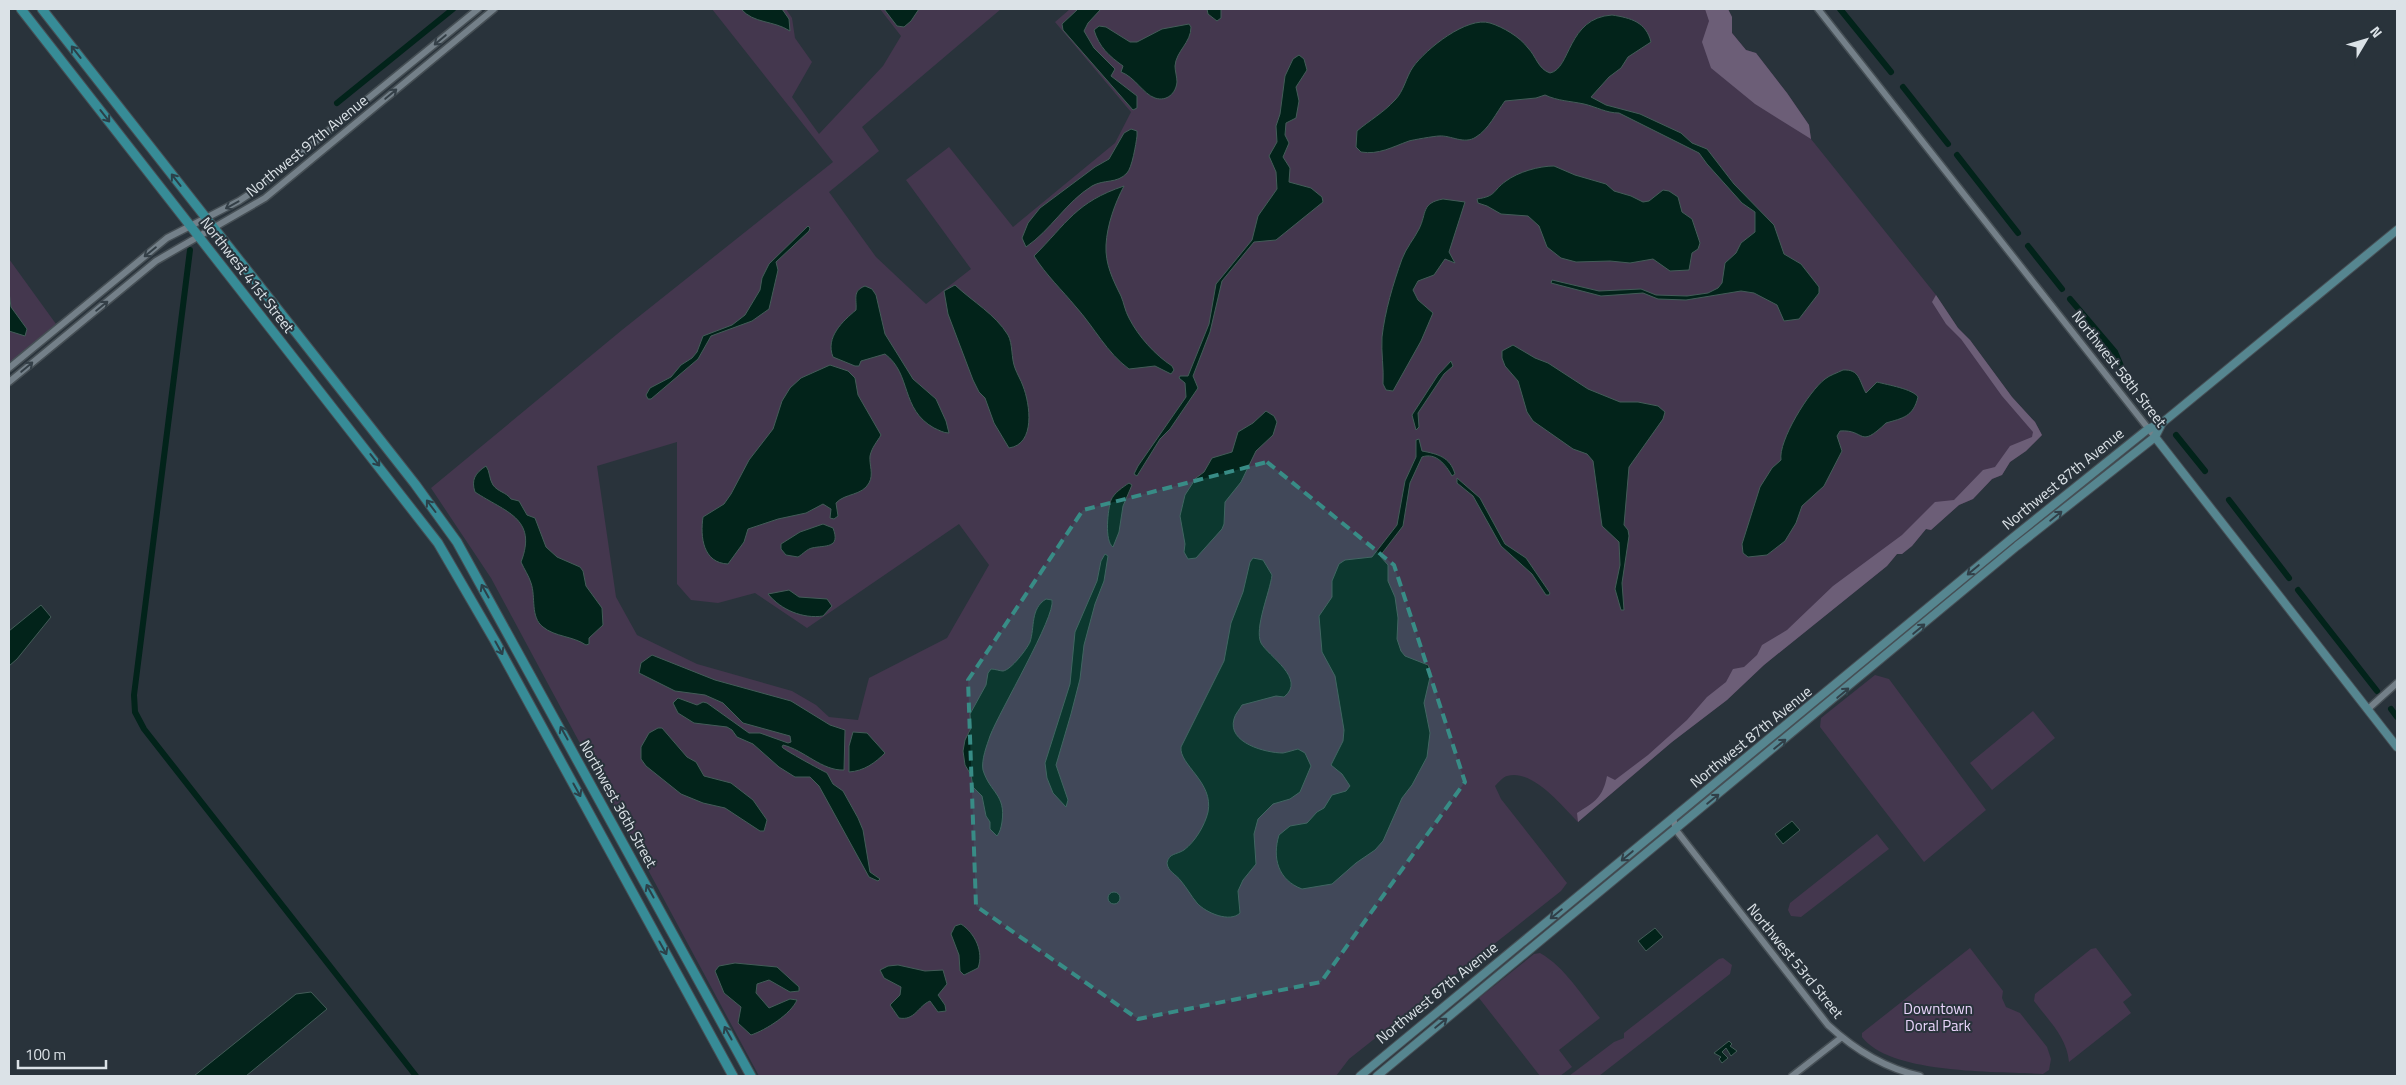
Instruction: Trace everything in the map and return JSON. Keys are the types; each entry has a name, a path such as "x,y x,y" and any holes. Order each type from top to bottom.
{"main road":[{"name":"Northwest 41st Street","path":"21,9 402,495 449,560"},
{"name":"Northwest 41st Street","path":"42,9 415,484 459,546"},
{"name":"Northwest 87th Avenue","path":"1360,1076 2010,539 2148,429 2162,423 2397,230"},
{"path":"300,364 312,355"},
{"path":"312,380 328,386 338,387 333,394 333,407"},
{"name":"Northwest 87th Avenue","path":"1377,1076 2017,546 2155,437 2162,423"},
{"path":"348,426 356,424 371,429"},
{"name":"Northwest 58th Street","path":"2155,437 2397,747"},
{"path":"402,495 415,484"},
{"name":"Northwest 36th Street","path":"459,546 581,764 749,1072"},
{"name":"Northwest 36th Street","path":"449,560 733,1076"},
{"path":"530,705 544,698"},
{"path":"566,771 581,764"},
{"path":"609,850 624,843"},
{"path":"650,925 664,918"},
{"path":"733,1076 749,1072"}],"street":[{"name":"Northwest 97th Avenue","path":"9,368 163,242 239,201 257,189 478,9"},
{"name":"Northwest 97th Avenue","path":"9,382 152,264 248,210 273,192 494,9"},
{"name":"Northwest 58th Street","path":"1818,9 2155,437"},
{"path":"2368,709 2397,684"},
{"name":"Northwest 53rd Street","path":"1673,818 1676,830 1809,1001 1842,1037 1879,1062 1920,1076"},
{"name":"Northwest 53rd Street","path":"1665,825 1676,830"},
{"path":"1792,1076 1842,1037"}],"highlighted area":[{"path":"1267,462 1394,565 1465,782 1321,982 1138,1019 976,906 968,680 1083,510"}],"green space":[{"path":"712,9 786,9 792,18 795,38 812,62 792,97 819,134 883,66 901,36 880,9 1001,9 862,127 879,151 829,192 876,257 926,304 971,269 906,180 949,147 1013,227 1115,143 1131,112 1055,22 1070,9 1728,9 1732,17 1732,33 1746,50 1756,53 1787,93 1809,125 1811,139 1936,295 1958,328 1970,340 2012,397 2035,422 2042,435 2026,451 2010,462 2002,475 1992,479 1973,499 1959,505 1931,530 1926,529 1912,546 1902,554 1897,554 1887,566 1764,665 1727,700 1672,742 1578,822 1555,798 1536,783 1517,775 1507,776 1501,780 1495,786 1501,799 1567,883 1561,891 1349,1059 1336,1076 759,1076 491,578 431,488 622,330 833,162","holes":["677,442 677,584 691,600 718,603 755,593 807,628 959,524 989,565 947,638 869,678 858,720 829,717 816,705 792,691 697,664 637,635 616,597 597,466"]},
{"path":"9,259 56,324 9,363"},
{"path":"1875,675 1889,679 1986,810 1924,862 1820,727 1821,718"},
{"path":"2033,711 2055,738 1992,790 1970,763"},
{"path":"1877,834 1889,849 1801,917 1791,916 1788,910 1790,903"},
{"name":"Downtown Doral Park","path":"1970,948 2003,991 2002,998 2006,1007 2020,1013 2047,1047 2051,1059 2049,1070 2043,1074 1946,1069 1920,1065 1896,1058 1876,1049 1862,1037 1862,1033"},
{"path":"2096,948 2132,995 2123,1002 2131,1013 2069,1062 2061,1037 2034,1001 2035,994 2091,949"},
{"path":"1540,953 1565,974 1600,1018 1559,1050 1572,1067 1560,1076 1540,1076 1479,998 1534,954"},
{"path":"1723,958 1732,965 1730,974 1599,1076 1569,1076 1614,1042 1624,1038 1624,1033 1719,959"}],"shaded area":[{"path":"741,9 782,9 789,19 790,31 758,20"},
{"path":"884,9 919,9 911,21 904,27 897,26"},
{"path":"1078,9 1101,9 1088,23 1084,31 1094,48 1115,69 1111,76 1137,96 1137,108 1133,110 1063,30 1062,24"},
{"path":"1207,9 1221,9 1221,18 1217,21 1208,14"},
{"path":"1705,9 1728,9 1732,17 1732,33 1746,50 1756,53 1787,93 1809,125 1811,139 1755,104 1711,68 1702,42 1709,21"},
{"path":"1612,15 1637,22 1649,35 1651,42 1628,57 1621,68 1609,77 1591,97 1606,105 1640,114 1681,133 1692,143 1707,149 1734,184 1774,225 1784,254 1801,264 1819,287 1819,293 1799,319 1784,321 1777,305 1754,293 1741,291 1686,300 1658,299 1643,293 1601,296 1551,283 1552,280 1599,291 1641,289 1656,295 1687,296 1708,293 1718,288 1722,283 1725,263 1736,253 1741,243 1755,232 1755,212 1742,203 1699,153 1619,113 1559,100 1545,95 1536,98 1505,101 1485,130 1471,139 1462,140 1444,136 1433,137 1409,141 1385,150 1368,153 1361,152 1356,147 1357,131 1395,100 1413,67 1427,52 1459,29 1481,22 1500,27 1521,40 1543,69 1550,73 1562,63 1578,34 1586,25 1597,18"},
{"path":"1189,24 1191,27 1189,38 1176,61 1177,80 1175,90 1170,96 1163,99 1151,96 1126,74 1121,72 1123,66 1105,51 1094,30 1099,26 1106,27 1130,42 1137,42 1162,29"},
{"path":"1299,55 1304,59 1307,70 1296,87 1299,101 1296,118 1286,123 1285,135 1289,143 1283,157 1290,168 1289,182 1311,188 1322,197 1323,202 1276,240 1254,242 1222,281 1210,332 1193,376 1198,388 1170,429 1160,439 1137,476 1134,474 1138,466 1186,397 1185,383 1179,378 1180,376 1188,376 1209,324 1216,284 1252,240 1258,216 1277,189 1276,172 1269,156 1277,142 1276,126 1280,114 1285,76 1293,59"},
{"path":"1131,129 1137,131 1137,136 1135,150 1127,173 1119,179 1092,186 1074,200 1043,233 1026,247 1022,238 1028,223 1040,208 1095,167 1109,159 1124,133"},
{"path":"1554,166 1575,175 1606,184 1614,191 1643,202 1649,201 1663,190 1669,191 1678,197 1682,212 1692,219 1700,243 1698,249 1692,253 1689,270 1670,271 1653,259 1630,263 1610,261 1576,262 1561,258 1547,247 1539,226 1528,216 1501,214 1478,203 1477,199 1491,195 1506,181 1516,175 1535,168"},
{"path":"1124,186 1108,230 1106,252 1108,265 1126,313 1153,351 1172,366 1174,370 1171,374 1155,366 1129,369 1121,363 1034,256 1083,206 1108,192"},
{"path":"1443,199 1465,202 1449,252 1455,263 1445,259 1434,275 1418,281 1413,290 1418,300 1433,313 1421,341 1393,391 1386,390 1383,384 1382,337 1393,288 1404,255 1419,229 1428,206"},
{"path":"808,226 810,228 809,231 776,262 778,270 769,309 752,321 711,336 698,359 651,399 648,399 646,395 650,388 671,377 681,365 692,358 697,352 703,336 732,325 745,315 760,290 762,278 769,264"},
{"path":"955,285 997,321 1010,339 1014,364 1026,394 1029,412 1027,431 1024,439 1018,445 1009,448 994,423 985,398 979,392 973,380 948,314 944,291"},
{"path":"865,286 872,289 876,295 885,334 913,379 936,399 949,433 934,428 923,420 911,402 899,371 885,354 861,361 859,366 833,357 831,343 833,336 841,324 856,310 858,290"},
{"path":"9,292 11,307 27,329 25,336 9,331"},
{"path":"1936,295 1958,328 1970,340 2012,397 2035,422 2042,435 2026,451 2010,462 2002,475 1992,479 1973,499 1959,505 1931,530 1926,529 1912,546 1902,554 1897,554 1887,566 1764,665 1727,700 1672,742 1578,822 1577,813 1589,806 1597,798 1603,789 1607,776 1615,780 1648,755 1687,720 1707,697 1726,682 1733,669 1744,667 1757,655 1762,645 1787,630 1833,586 1902,535 1935,502 1954,500 1983,470 1995,467 2010,446 2032,437 2033,432 2002,396 1961,339 1946,324 1932,302"},
{"path":"1513,345 1548,363 1588,389 1620,402 1638,402 1658,406 1665,412 1663,419 1629,467 1624,525 1628,530 1629,536 1622,583 1624,610 1621,610 1615,589 1620,565 1619,542 1602,526 1593,461 1587,454 1573,449 1533,421 1527,412 1518,381 1505,366 1502,358 1502,351"},
{"path":"1451,361 1453,366 1444,374 1418,413 1419,427 1416,430 1412,415 1438,375"},
{"path":"830,365 848,371 855,378 858,395 881,435 873,447 870,456 871,476 869,483 862,490 844,497 836,503 838,516 834,519 830,518 831,509 823,504 806,513 778,519 748,529 744,542 728,564 720,563 713,559 708,554 703,540 703,517 724,504 731,494 749,460 773,429 782,401 790,388 801,378"},
{"path":"1843,370 1853,371 1856,374 1866,393 1877,382 1915,394 1918,397 1916,404 1906,416 1886,423 1866,437 1848,431 1840,431 1837,436 1842,451 1824,486 1802,506 1796,523 1785,541 1767,555 1748,557 1743,553 1742,544 1760,487 1772,468 1781,460 1781,452 1789,429 1803,405 1818,385 1831,375"},
{"path":"1266,411 1274,416 1277,422 1273,435 1256,451 1241,482 1225,502 1222,529 1196,558 1188,559 1184,552 1185,544 1180,516 1185,495 1196,478 1204,472 1212,458 1232,452 1238,432 1253,423"},
{"path":"1419,439 1422,451 1443,457 1453,468 1455,474 1452,476 1444,464 1436,458 1432,456 1422,457 1410,483 1403,526 1380,556 1388,565 1388,581 1395,597 1398,618 1397,639 1401,651 1405,656 1428,665 1431,673 1424,703 1430,733 1427,757 1412,785 1402,798 1383,841 1375,850 1356,863 1332,884 1302,889 1287,880 1279,867 1276,852 1279,835 1290,826 1307,823 1317,812 1324,808 1332,795 1346,791 1350,786 1342,774 1331,765 1343,741 1344,730 1335,676 1322,652 1319,616 1332,597 1332,581 1339,564 1345,560 1372,557 1397,525 1405,481 1416,457 1416,440"},
{"path":"486,466 495,487 511,499 519,501 527,515 535,518 546,547 557,557 580,567 583,571 586,586 602,608 603,625 589,638 589,644 586,645 553,633 543,627 536,618 531,583 521,562 525,547 525,535 522,526 507,511 475,492 473,484 475,477"},
{"path":"1457,478 1480,498 1505,544 1526,558 1550,593 1549,595 1546,595 1532,574 1501,546 1473,496 1457,483"},
{"path":"1129,483 1132,485 1123,506 1119,532 1113,547 1108,538 1108,517 1111,500 1119,490"},
{"path":"823,524 833,528 835,540 830,545 807,550 798,557 786,555 781,549 781,544 800,532"},
{"path":"1105,554 1108,556 1104,581 1095,604 1084,645 1080,679 1056,765 1068,800 1066,807 1053,793 1047,778 1045,763 1070,684 1075,632 1097,581 1101,561"},
{"path":"1253,558 1263,560 1272,575 1259,628 1261,643 1284,668 1289,675 1291,683 1290,690 1284,697 1276,696 1242,705 1235,717 1233,727 1236,734 1242,740 1258,749 1283,753 1298,749 1305,753 1311,766 1300,792 1290,799 1273,804 1258,819 1254,834 1256,864 1243,880 1238,891 1240,913 1236,916 1224,917 1201,907 1169,869 1167,863 1171,856 1184,850 1192,843 1207,817 1208,801 1206,792 1202,783 1185,761 1181,747 1224,661 1231,623 1243,592 1250,562"},
{"path":"789,590 799,597 827,599 832,606 823,616 800,615 779,605 768,594"},
{"path":"1046,599 1052,600 1045,625 995,724 984,757 983,770 986,778 1002,805 1002,822 997,836 990,829 990,822 986,816 982,796 973,787 971,775 965,765 963,751 965,740 971,728 970,714 986,685 988,673 991,669 1006,670 1026,649 1030,642 1037,608"},
{"path":"41,605 51,617 17,659 9,666 9,631"},
{"path":"652,655 715,680 791,701 830,725 845,730 844,770 828,767 798,751 783,745 782,747 827,773 833,784 843,791 863,830 870,872 880,879 878,881 869,877 819,786 810,777 795,777 779,767 753,744 737,737 727,727 694,723 678,713 673,703 678,698 697,705 703,702 707,703 749,733 760,733 788,743 791,742 790,736 743,723 723,703 705,695 675,691 639,673 641,663"},
{"path":"662,728 687,757 696,762 704,776 731,783 753,800 767,820 764,831 760,831 725,808 703,803 681,794 646,766 641,759 641,747 649,733"},
{"path":"853,732 867,733 885,753 869,766 849,772 849,746"},
{"path":"1792,821 1800,830 1783,844 1775,834"},
{"path":"1112,892 1116,892 1120,898 1116,904 1112,904 1108,900 1108,896"},
{"path":"961,924 970,932 977,943 980,956 978,968 964,975 960,971 959,955 951,934 955,926"},
{"path":"1655,928 1663,937 1646,951 1638,941"},
{"path":"735,963 777,967 799,987 799,991 790,992 769,980 757,984 756,993 769,1008 790,999 797,1000 789,1011 777,1021 751,1035 738,1023 741,1007 724,993 715,971 719,966"},
{"path":"898,965 925,971 943,970 947,984 938,995 945,1005 946,1011 938,1012 930,1001 913,1015 899,1018 890,1005 900,995 901,987 884,978 880,970 888,966"},
{"path":"311,992 327,1009 246,1076 194,1076 296,994"},
{"path":"1729,1041 1732,1044 1730,1046 1737,1051 1731,1056 1726,1048 1722,1052 1728,1058 1722,1063 1719,1059 1721,1057 1714,1053"}],"waterway":[{"path":"337,103 453,9"},
{"path":"1840,9 1891,72"},
{"path":"1903,87 1948,144"},
{"path":"1957,155 2018,233"},
{"path":"2028,246 2062,289"},
{"path":"190,250 134,695 135,712 144,729 416,1076"},
{"path":"2070,299 2115,352 2124,373"},
{"path":"2176,435 2205,471"},
{"path":"2229,500 2289,578"},
{"path":"2298,590 2377,691"},
{"path":"2391,709 2397,717"}]}
